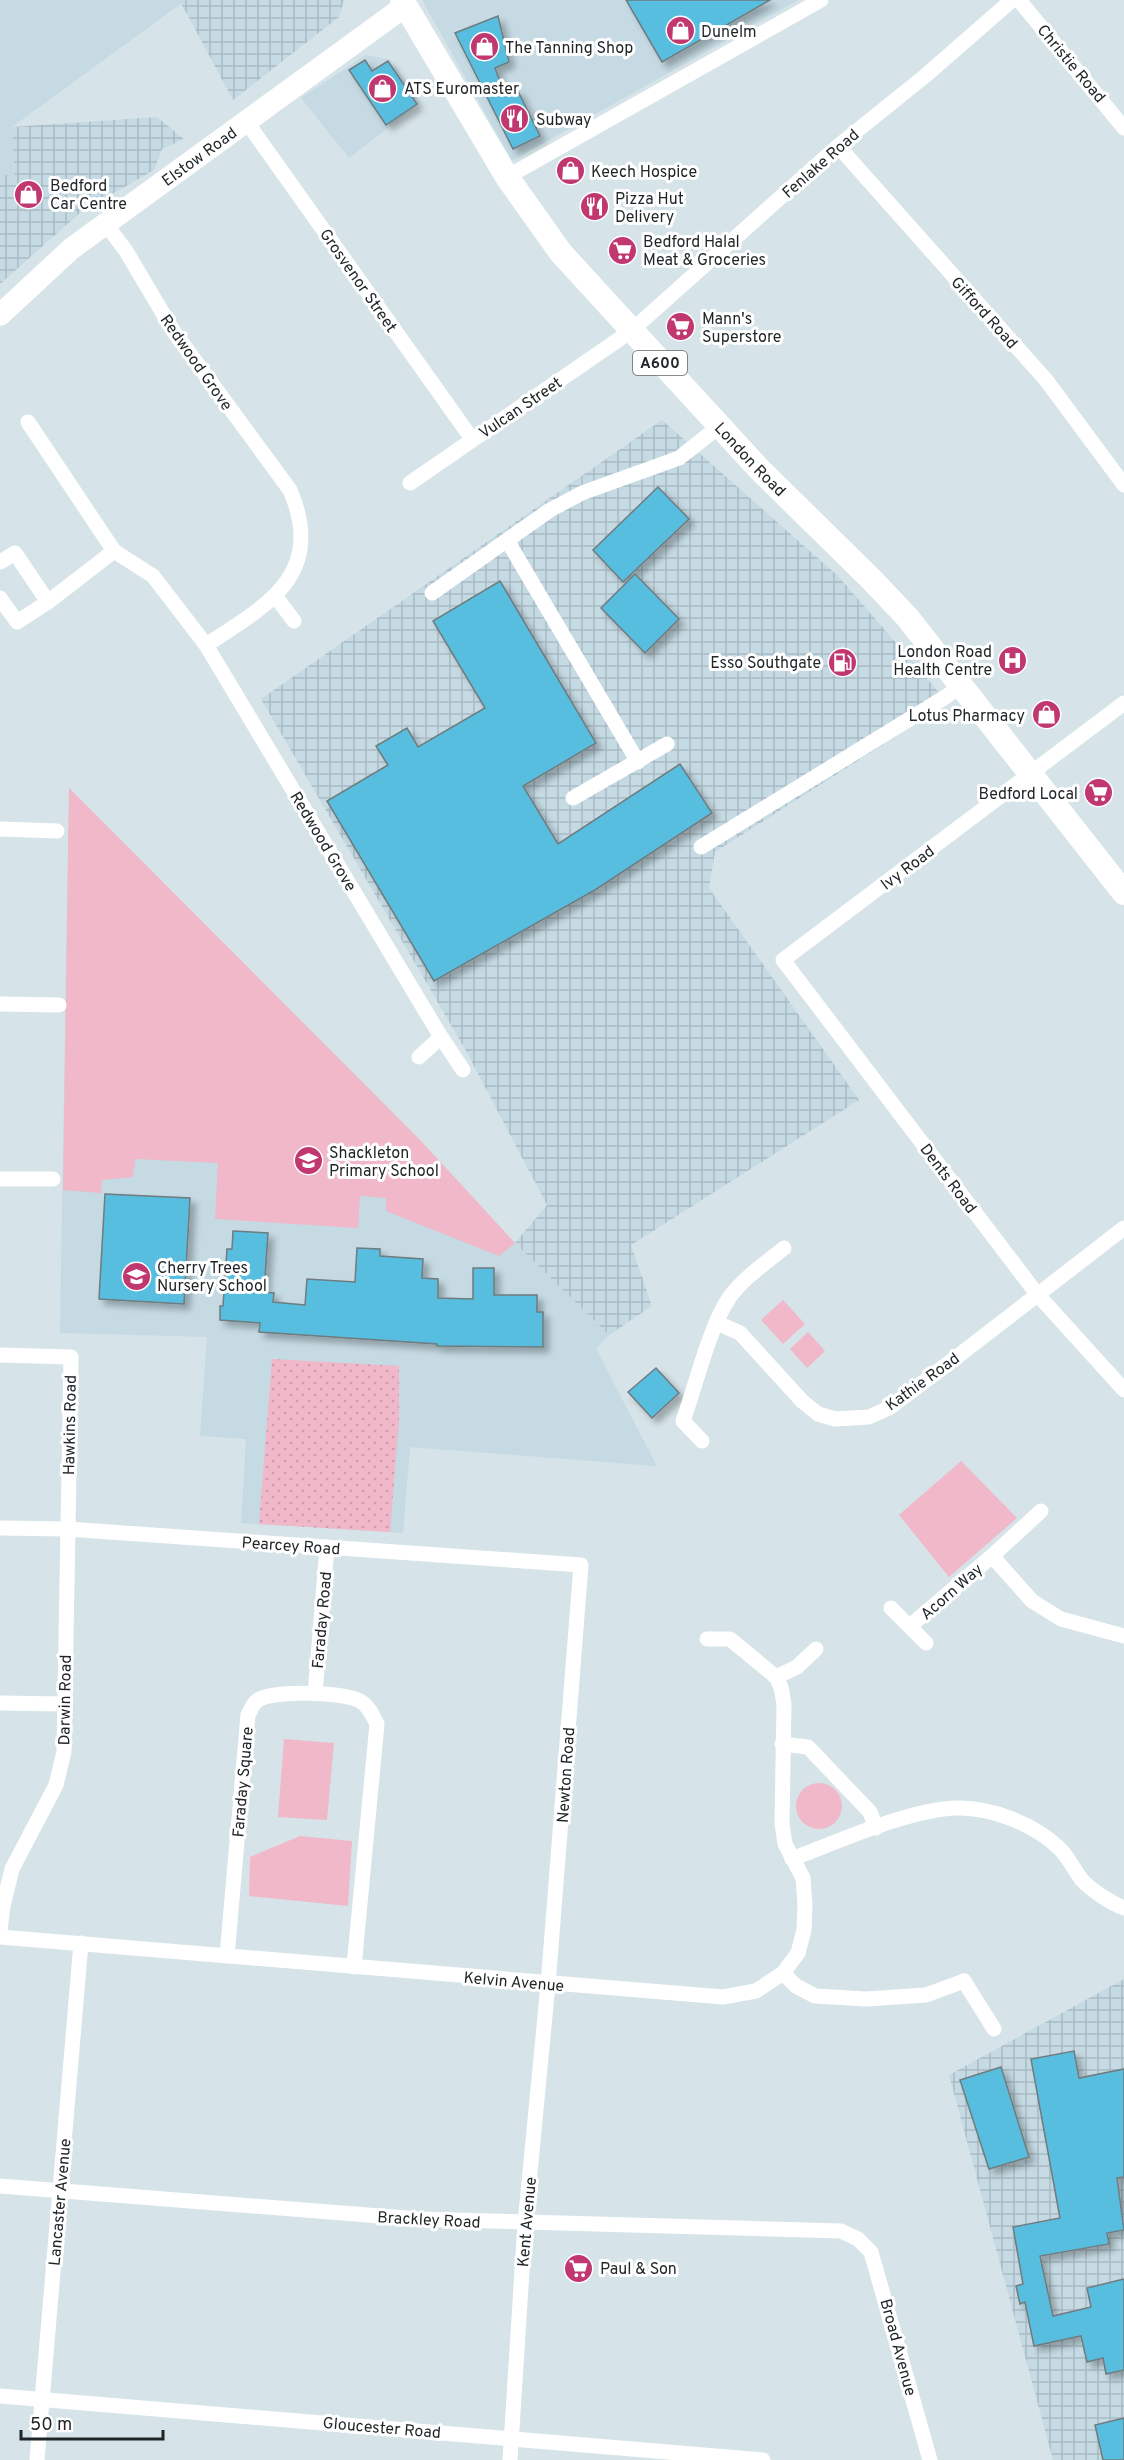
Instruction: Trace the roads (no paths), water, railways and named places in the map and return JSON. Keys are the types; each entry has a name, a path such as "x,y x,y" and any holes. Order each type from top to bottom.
{"main road":[{"name":"London Road","path":"403,3 507,177 561,253 759,469 872,579 962,684 1124,893"}],"street":[{"path":"507,177 821,0"},
{"name":"Fenlake Road","path":"631,331 838,146 925,76 1012,0"},
{"name":"Christie Road","path":"1019,0 1124,128"},
{"name":"Elstow Road","path":"0,315 49,268 105,224 403,3"},
{"name":"Grosvenor Street","path":"246,121 472,439"},
{"name":"Gifford Road","path":"838,146 1046,380 1124,486"},
{"name":"Redwood Grove","path":"105,224 126,251 174,332 290,490 299,510 300,548 292,573 276,597 261,610 206,645"},
{"name":"Vulcan Street","path":"410,483 631,331"},
{"name":"Redwood Grove","path":"28,422 114,551 153,576 206,645 463,1070"},
{"path":"432,593 550,510 582,494 688,453 721,425"},
{"path":"507,540 638,762"},
{"path":"0,598 17,622 48,602 114,551"},
{"path":"0,562 15,553 48,602"},
{"path":"276,597 294,621"},
{"path":"701,847 947,696 962,684"},
{"name":"Ivy Road","path":"783,960 1124,703"},
{"path":"573,798 667,744"},
{"path":"0,829 57,831"},
{"name":"Dents Road","path":"783,960 1037,1294 1124,1390"},
{"path":"0,1004 59,1005"},
{"path":"419,1057 441,1037"},
{"path":"0,1179 53,1179"},
{"name":"Kathie Road","path":"717,1323 740,1333 802,1401 818,1414 835,1419 855,1420 869,1417 889,1408 1124,1228"},
{"path":"702,1441 684,1421 717,1323 729,1299 741,1284 784,1248"},
{"name":"Hawkins Road","path":"0,1355 71,1357 67,1528"},
{"name":"Acorn Way","path":"910,1626 1041,1511"},
{"name":"Pearcey Road","path":"0,1528 67,1528 581,1565"},
{"name":"Darwin Road","path":"0,1930 12,1869 56,1785 64,1752 67,1528"},
{"name":"Faraday Road","path":"315,1694 327,1547"},
{"name":"Acorn Way","path":"992,1556 1032,1601 1061,1618 1124,1636"},
{"name":"Newton Road","path":"548,1985 581,1565"},
{"name":"Acorn Way","path":"891,1608 927,1643"},
{"path":"707,1638 730,1638 776,1677 797,1667 816,1649"},
{"name":"Kelvin Avenue","path":"0,1937 723,1998 756,1991 783,1973 798,1953 804,1930 803,1878 785,1844 782,1824 784,1704 776,1677"},
{"name":"Faraday Square","path":"227,1956 248,1715 256,1701 272,1694 315,1694 360,1701 370,1711 377,1724 354,1967"},
{"path":"0,1703 64,1704"},
{"path":"782,1744 808,1747 870,1812 876,1828"},
{"path":"792,1859 876,1828 937,1810 959,1807 988,1812 1028,1826 1059,1848 1084,1882 1124,1908"},
{"name":"Lancaster Avenue","path":"37,2460 81,1943"},
{"path":"783,1973 796,1986 814,1996 856,1998 926,1995 964,1981 994,2029"},
{"name":"Kent Avenue","path":"510,2460 525,2224 548,1985"},
{"name":"Brackley Road","path":"0,2186 407,2218 525,2224 817,2229 841,2231 858,2239"},
{"name":"Broad Avenue","path":"858,2239 871,2252 878,2272 930,2460"},
{"name":"Gloucester Road","path":"0,2396 763,2460"}],"place":[{"name":"Dunelm","path":"680,31"},
{"name":"The Tanning Shop","path":"484,47"},
{"name":"ATS Euromaster","path":"383,88"},
{"name":"Subway","path":"515,119"},
{"name":"Keech Hospice","path":"570,171"},
{"name":"Bedford Car Centre","path":"29,194"},
{"name":"Pizza Hut Delivery","path":"594,207"},
{"name":"Bedford Halal Meat & Groceries","path":"622,250"},
{"name":"Mann's Superstore","path":"681,327"},
{"name":"London Road Health Centre","path":"1013,660"},
{"name":"Esso Southgate","path":"842,662"},
{"name":"Lotus Pharmacy","path":"1046,715"},
{"name":"Bedford Local","path":"1099,793"},
{"name":"Shackleton Primary School","path":"308,1161"},
{"name":"Cherry Trees Nursery School","path":"136,1276"},
{"name":"Paul & Son","path":"579,2268"}]}
